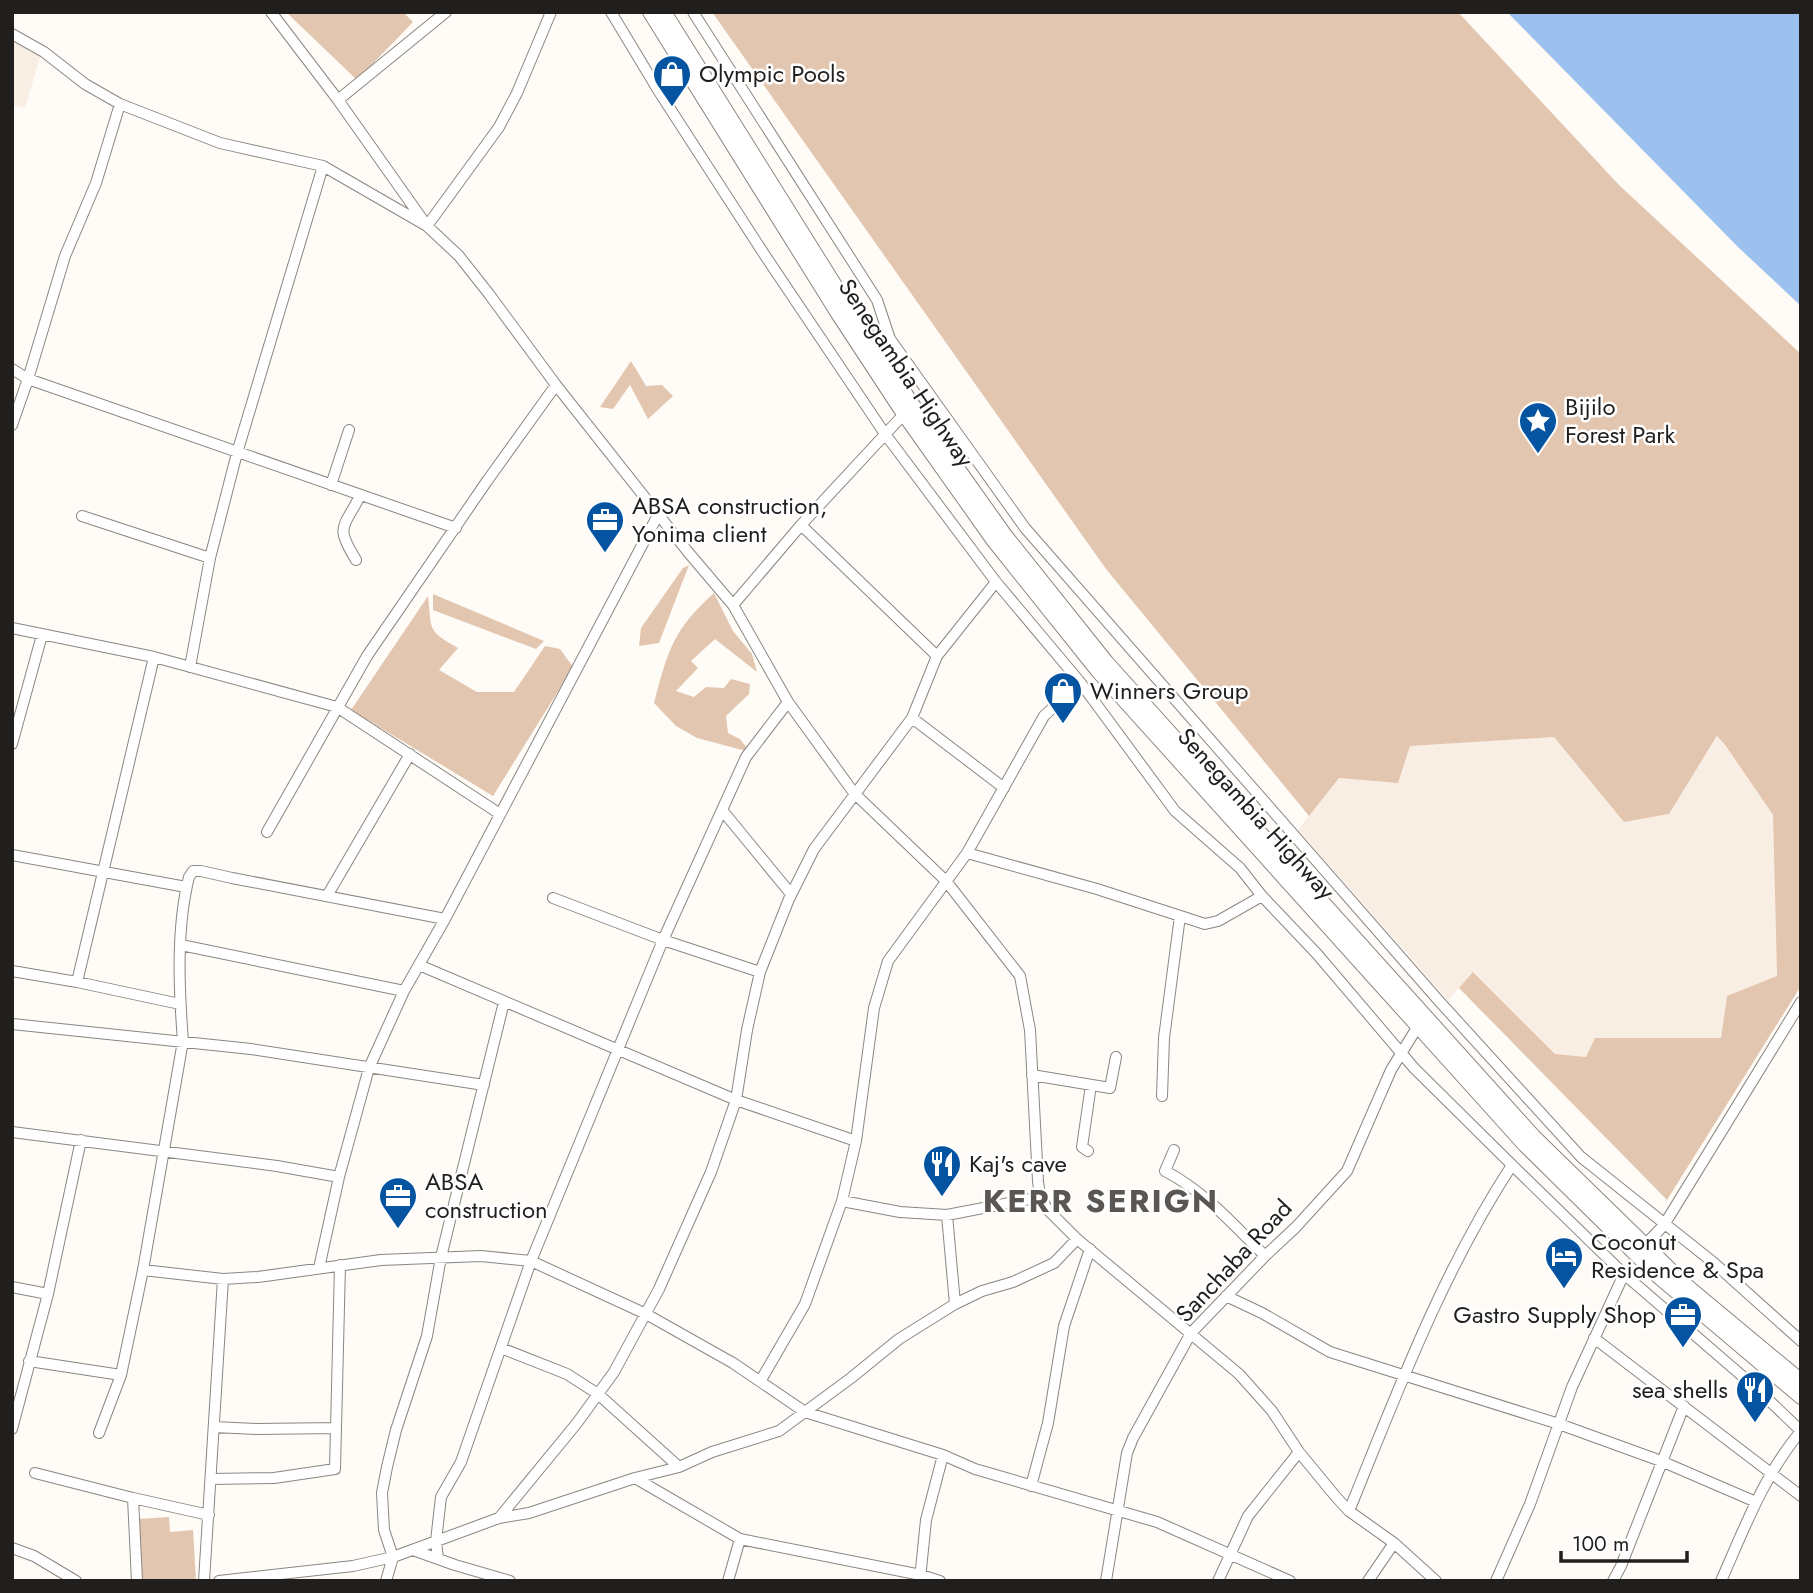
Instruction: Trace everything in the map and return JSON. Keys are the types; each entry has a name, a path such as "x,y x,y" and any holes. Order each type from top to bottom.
{"main road":[{"name":"Senegambia Highway","path":"650,12 904,414 994,541 1098,671 1525,1145 1651,1270 1801,1397"},
{"name":"Senegambia Highway","path":"664,12 907,397 1025,561 1107,663 1534,1137 1689,1288 1801,1381"}],"street":[{"path":"271,12 338,100 427,226 459,256 556,385 733,605 788,702 854,793 946,881 1020,976 1030,1030 1040,1197 1048,1210 1077,1239 1247,1383 1272,1411 1299,1452 1349,1511 1394,1543 1436,1581"},
{"path":"338,100 446,12"},
{"path":"427,226 499,128 517,93 551,12"},
{"path":"611,12 658,90 884,434 996,582 1080,682 1175,811 1240,867 1262,896 1415,1068 1512,1165 1624,1274 1755,1387 1801,1431 1781,1455 1771,1473 1721,1581"},
{"path":"693,12 877,300 890,339 1025,528 1439,1000 1581,1157 1713,1263 1801,1342"},
{"path":"12,34 44,52 85,84 120,104 220,143 323,166 427,226"},
{"path":"12,425 29,379 65,256 96,183 120,104"},
{"path":"190,667 210,558 237,453 323,166"},
{"path":"381,199 395,181"},
{"path":"12,369 29,379 456,528"},
{"path":"267,832 367,656 486,481 556,385"},
{"path":"733,605 801,525 904,414"},
{"path":"331,485 349,430"},
{"path":"356,560 344,540 342,530 360,496"},
{"path":"319,1268 339,1177 369,1068 404,991 445,919 659,513"},
{"path":"82,516 210,558"},
{"path":"801,525 937,656"},
{"path":"499,1518 614,1372 646,1314 711,1172 736,1100 760,972 791,894 814,849 912,718 937,656 996,582"},
{"path":"12,628 155,657 337,707 500,814"},
{"path":"12,744 42,635"},
{"path":"77,982 155,657"},
{"path":"761,1380 805,1304 842,1201 856,1141 874,1008 888,961 967,853 1044,716 1080,682"},
{"path":"438,1559 436,1541 442,1497 460,1462 531,1261 663,940 746,757 788,702"},
{"path":"912,718 1004,788"},
{"path":"327,896 410,754"},
{"path":"722,810 791,894"},
{"path":"967,853 1097,889 1205,924 1218,921 1262,896"},
{"path":"12,855 186,887"},
{"path":"99,1433 121,1375 183,1041 180,1004 181,945 186,887 193,871 201,870 445,919"},
{"path":"553,898 663,940 760,972"},
{"path":"1162,1096 1164,1038 1180,916"},
{"path":"181,945 404,991"},
{"path":"419,965 736,1100 856,1141"},
{"path":"12,971 180,1004"},
{"path":"386,1581 393,1557 384,1530 382,1493 396,1430 428,1336 441,1257 504,1002"},
{"path":"1644,1246 1664,1224 1801,1002"},
{"path":"12,1024 251,1049 484,1085"},
{"name":"Sanchaba Road","path":"1106,1581 1123,1469 1133,1438 1191,1333 1296,1227 1347,1171 1375,1103 1418,1026"},
{"path":"1032,1075 1110,1087 1116,1057"},
{"path":"1088,1151 1082,1147 1091,1085"},
{"path":"12,1132 277,1166 339,1177"},
{"path":"12,1429 17,1419 29,1361 48,1294 81,1140"},
{"path":"1174,1150 1165,1171 1186,1182 1265,1256"},
{"path":"1349,1511 1423,1329 1488,1201 1512,1165"},
{"path":"842,1201 900,1213 947,1215 1040,1197"},
{"path":"947,1215 955,1304"},
{"path":"219,1581 353,1566 393,1557 499,1518 529,1513 635,1478 679,1467 712,1452 779,1431 899,1339 955,1304 1054,1263 1077,1239"},
{"path":"1031,1486 1048,1423 1064,1326 1090,1250"},
{"path":"142,1270 223,1279 381,1260 481,1256 531,1261 646,1314 761,1380 805,1412 943,1455 975,1469 1157,1522 1290,1581"},
{"path":"211,1479 274,1478 335,1469 340,1265"},
{"path":"1496,1581 1530,1504 1572,1387 1624,1274"},
{"path":"204,1581 223,1279"},
{"path":"12,1287 48,1294"},
{"path":"1226,1296 1262,1312 1330,1352 1559,1424 1661,1461 1756,1502"},
{"path":"1594,1338 1801,1496"},
{"path":"501,1348 567,1374 598,1394 679,1467"},
{"path":"29,1361 121,1375"},
{"path":"1613,1581 1684,1406"},
{"path":"214,1427 336,1428"},
{"path":"1218,1581 1248,1516 1299,1452"},
{"path":"920,1578 926,1520 943,1455"},
{"path":"35,1473 209,1515"},
{"path":"635,1478 740,1539 940,1581"},
{"path":"133,1498 137,1581"},
{"path":"728,1581 740,1539"},
{"path":"1368,1581 1394,1543"},
{"path":"12,1548 34,1556 76,1581"},
{"path":"413,1550 510,1581"}],"shaded area":[{"path":"286,12 403,12 413,22 357,80"},
{"path":"712,12 1458,12 1619,185 1801,354 1801,986 1667,1200 1459,988 1473,972 1555,1054 1586,1057 1595,1038 1721,1038 1727,996 1777,976 1773,815 1725,745 1717,736 1669,814 1624,822 1554,737 1410,746 1398,783 1339,778 1309,816 1106,569"},
{"path":"12,35 41,54 25,108 12,105"},
{"path":"631,361 646,386 662,385 673,396 648,419 630,385 613,409 600,407"},
{"path":"689,565 659,643 639,646 641,628 683,568"},
{"path":"714,593 733,631 752,654 757,672 715,639 691,661 698,668 676,691 694,697 706,687 724,688 731,679 750,684 749,694 726,716 728,733 740,739 750,752 697,738 676,726 654,703 674,642 689,618"},
{"path":"433,594 544,641 536,649 433,610"},
{"path":"428,596 432,628 440,637 458,648 439,670 477,692 514,692 545,646 560,649 573,667 493,796 351,710"},
{"path":"1718,736 1773,815 1777,976 1727,996 1721,1038 1595,1038 1587,1058 1555,1054 1474,972 1448,1000 1298,830 1339,778 1410,746 1554,737 1624,822 1669,814"},
{"path":"169,1517 170,1532 193,1530 196,1581 134,1581 138,1519"}],"water":[{"path":"1507,12 1801,12 1801,306 1738,247"}],"place":[{"name":"Olympic Pools","path":"672,108"},
{"name":"Bijilo Forest Park","path":"1538,455"},
{"name":"ABSA construction, Yonima client","path":"605,554"},
{"name":"Winners Group","path":"1063,725"},
{"name":"Kaj's cave","path":"942,1198"},
{"name":"ABSA construction","path":"398,1230"},
{"name":"Coconut Residence & Spa","path":"1564,1290"},
{"name":"Gastro Supply Shop","path":"1683,1349"},
{"name":"sea shells","path":"1755,1424"}],"district":[{"name":"KERR SERIGN","path":"1101,1201"}]}
